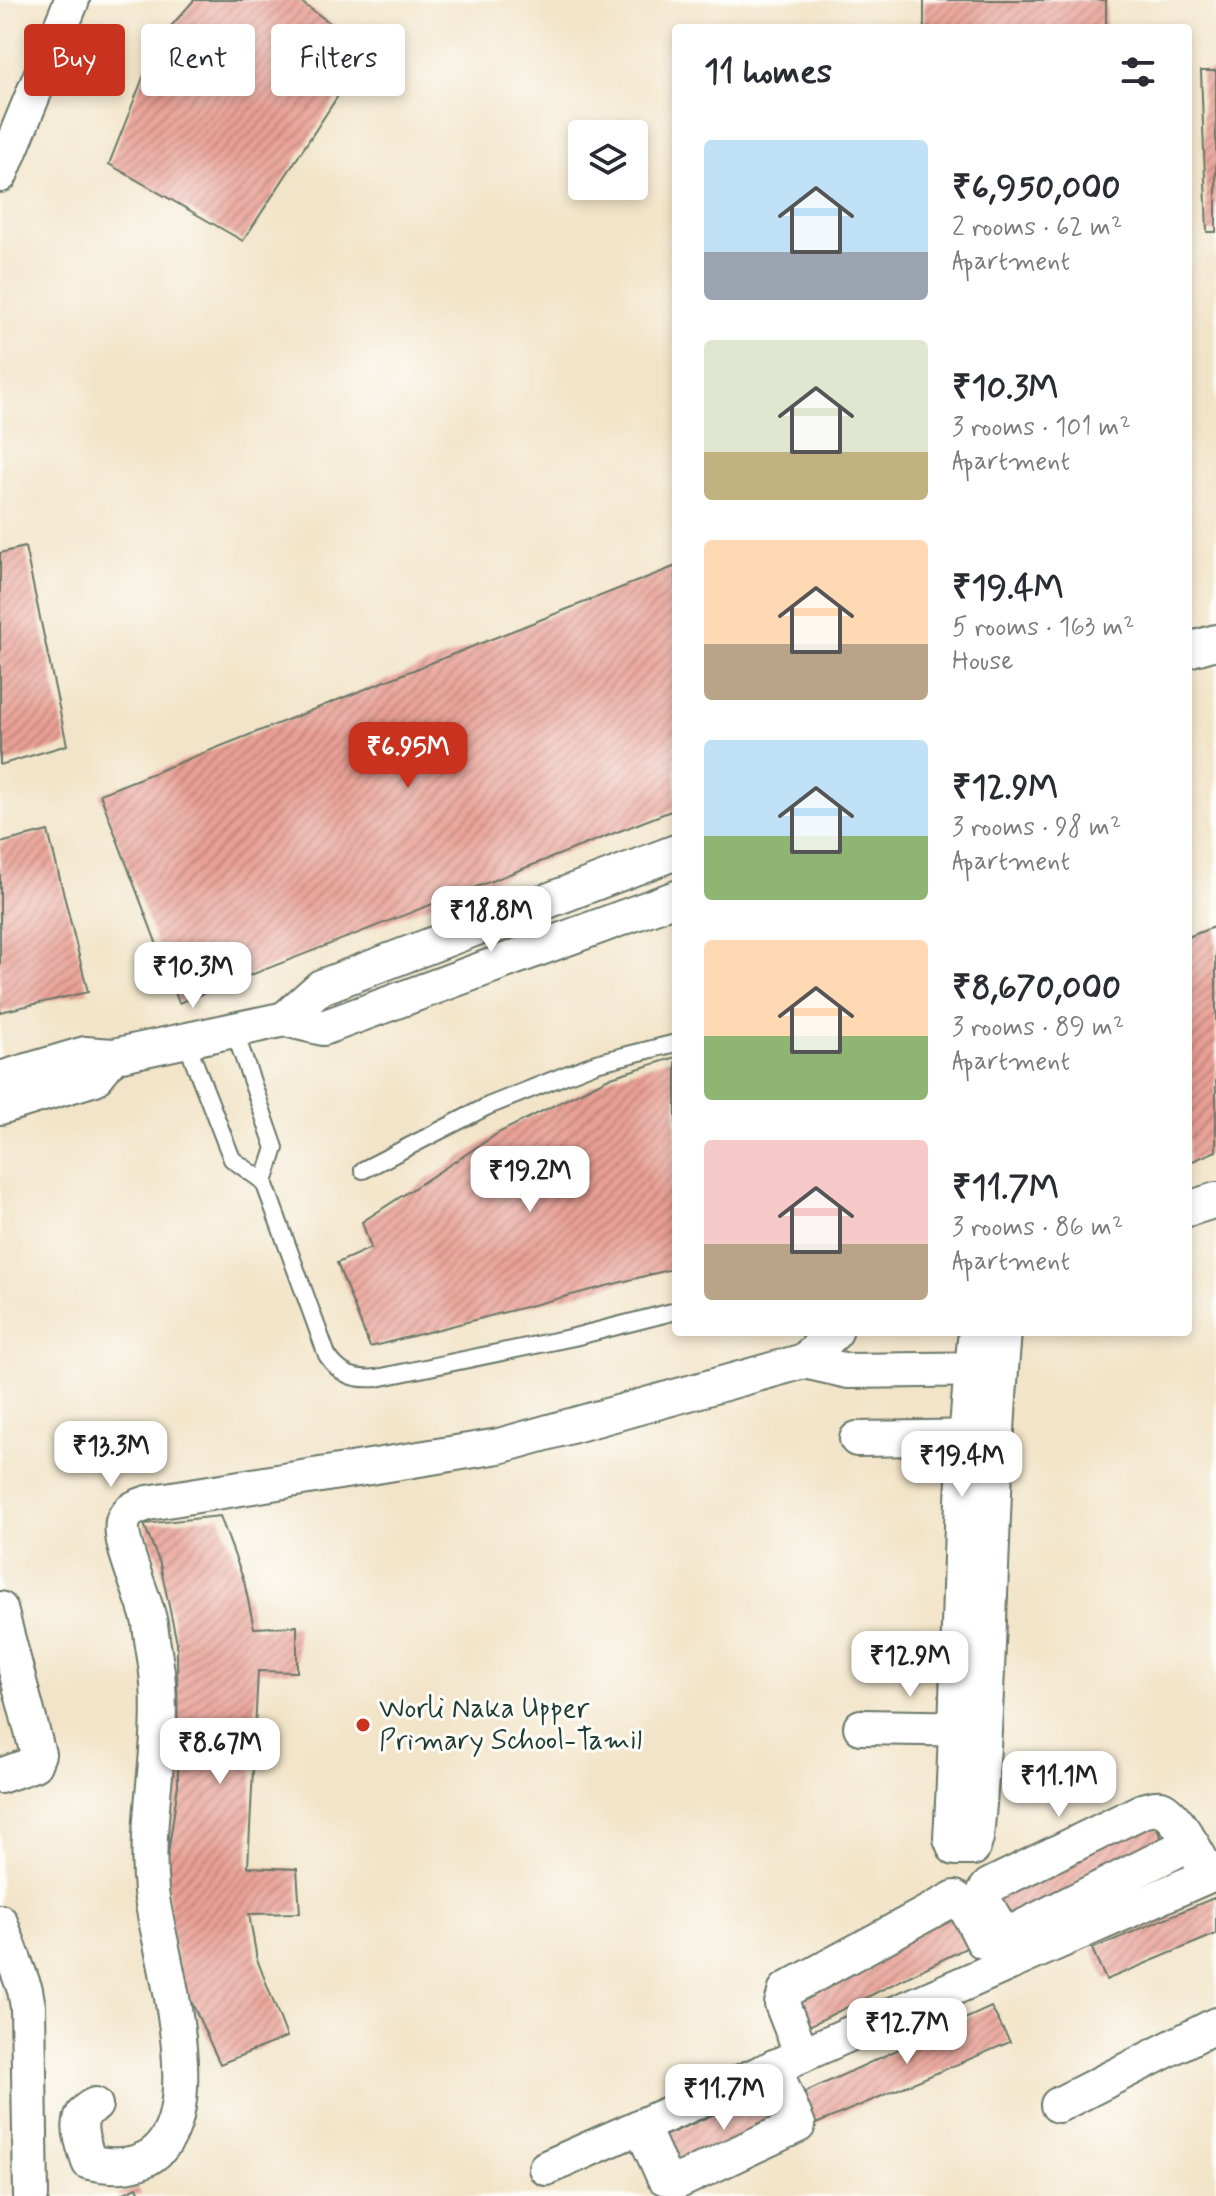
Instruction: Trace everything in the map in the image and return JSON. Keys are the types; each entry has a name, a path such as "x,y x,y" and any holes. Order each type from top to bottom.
{"street":[{"path":"0,175 72,0"},
{"path":"1192,649 1216,642"},
{"path":"285,1019 321,987 672,854"},
{"path":"0,1079 85,1054 113,1056 285,1019 323,1028 672,899"},
{"path":"0,1107 95,1078 113,1056"},
{"path":"1192,1208 1216,1200"},
{"path":"95,2105 84,2110 80,2119 81,2141 89,2162 113,2172 144,2169 169,2151 182,2109 173,1994 161,1955 148,1864 159,1685 147,1606 121,1533 124,1517 134,1508 148,1503 499,1446 804,1361 831,1336"},
{"path":"862,1719 972,1722 975,1568 986,1369 977,1336"},
{"path":"986,1369 1002,1336"},
{"path":"804,1361 848,1371 986,1369"},
{"path":"857,1439 981,1437"},
{"path":"0,1609 38,1754 34,1764 0,1776"},
{"path":"546,2168 788,2061 1006,1954 1213,1873 1166,1811 1152,1808 989,1886 983,1898 1006,1954"},
{"path":"1006,1954 1191,1843"},
{"path":"641,2126 664,2177 679,2181 798,2125 782,2004 786,1990 946,1901 962,1901 1006,1954"},
{"path":"0,1922 10,1978 28,2007 31,2196"},
{"path":"1058,2105 1216,2025"}],"lane":[{"path":"234,1030 275,1148 264,1182"},
{"path":"186,1041 232,1159 264,1182 327,1355 335,1368 347,1376 377,1378 574,1337 672,1312"},
{"path":"363,1170 488,1106 596,1063 672,1044"}],"building":[{"path":"194,0 298,0 332,24 271,24 271,96 338,96 243,241 109,164 141,83 141,96 255,96 255,24 173,24"},
{"path":"924,0 1106,0 1106,24 924,24"},
{"path":"1201,71 1216,71 1216,232 1207,232"},
{"path":"25,547 67,745 0,765 0,553"},
{"path":"672,568 672,811 179,1003 100,794"},
{"path":"48,831 88,992 0,1012 0,843"},
{"path":"1216,926 1216,1151 1192,1161 1192,935"},
{"path":"672,1058 672,1269 370,1347 337,1263 371,1248 362,1222 500,1132 611,1077"},
{"path":"220,1516 244,1581 254,1628 297,1626 297,1672 258,1671 248,1867 297,1869 300,1913 249,1914 257,1959 287,2037 220,2064 184,1986 172,1938 166,1868 178,1785 177,1643 160,1564 144,1524"},
{"path":"1150,1814 1168,1850 1008,1923 993,1892"},
{"path":"1216,1897 1216,1934 1106,1980 1092,1949"},
{"path":"957,1903 974,1944 801,2030 785,1997"},
{"path":"991,2007 1010,2042 816,2124 801,2094"},
{"path":"777,2087 793,2123 671,2176 655,2140"},
{"path":"137,2187 141,2196 117,2196"}],"place":[{"name":"Worli Naka Upper Primary School-Tamil","path":"363,1725"}]}
